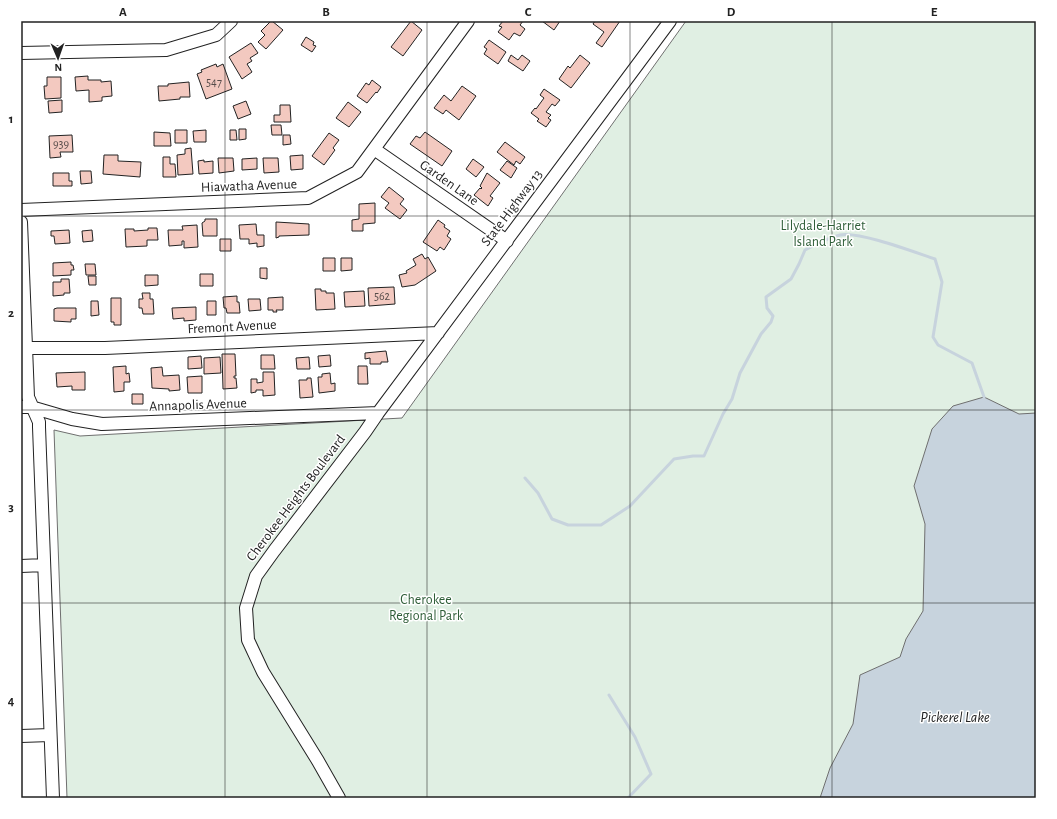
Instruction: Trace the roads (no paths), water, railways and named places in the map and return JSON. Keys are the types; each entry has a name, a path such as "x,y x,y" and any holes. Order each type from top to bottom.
{"street":[{"path":"21,53 166,50 216,35 231,21"},
{"name":"Hiawatha Avenue","path":"21,210 308,198 357,172 468,21"},
{"name":"State Highway 13","path":"378,413 670,21"},
{"name":"Garden Lane","path":"374,149 506,241"},
{"path":"21,222 28,397 26,407 38,422 53,798"},
{"name":"Fremont Avenue","path":"26,348 105,348 438,333"},
{"name":"Annapolis Avenue","path":"26,407 72,419 102,424 378,413"},
{"name":"Cherokee Heights Boulevard","path":"339,798 263,672 248,640 246,608 256,576 378,413"},
{"path":"21,566 44,565"},
{"path":"21,736 50,735"}],"water":[{"name":"Pickerel Lake","path":"984,397 1019,414 1036,413 1036,798 820,798 830,768 853,724 860,675 900,657 906,639 923,611 925,524 914,486 932,429 953,406"}],"waterway":[{"path":"525,478 538,493 552,519 568,525 601,525 630,506 674,459 704,456 723,414 732,399 740,373 761,334 771,322 773,316 767,308 766,297 791,279 805,250 822,241 840,235 860,236 873,239 935,259 942,282 933,337 938,345 972,363 984,397"},
{"path":"609,695 635,737 651,774 628,798"}],"park label":[{"name":"Lilydale-Harriet Island Park","path":"823,234"},
{"name":"Cherokee Regional Park","path":"426,608"}]}
